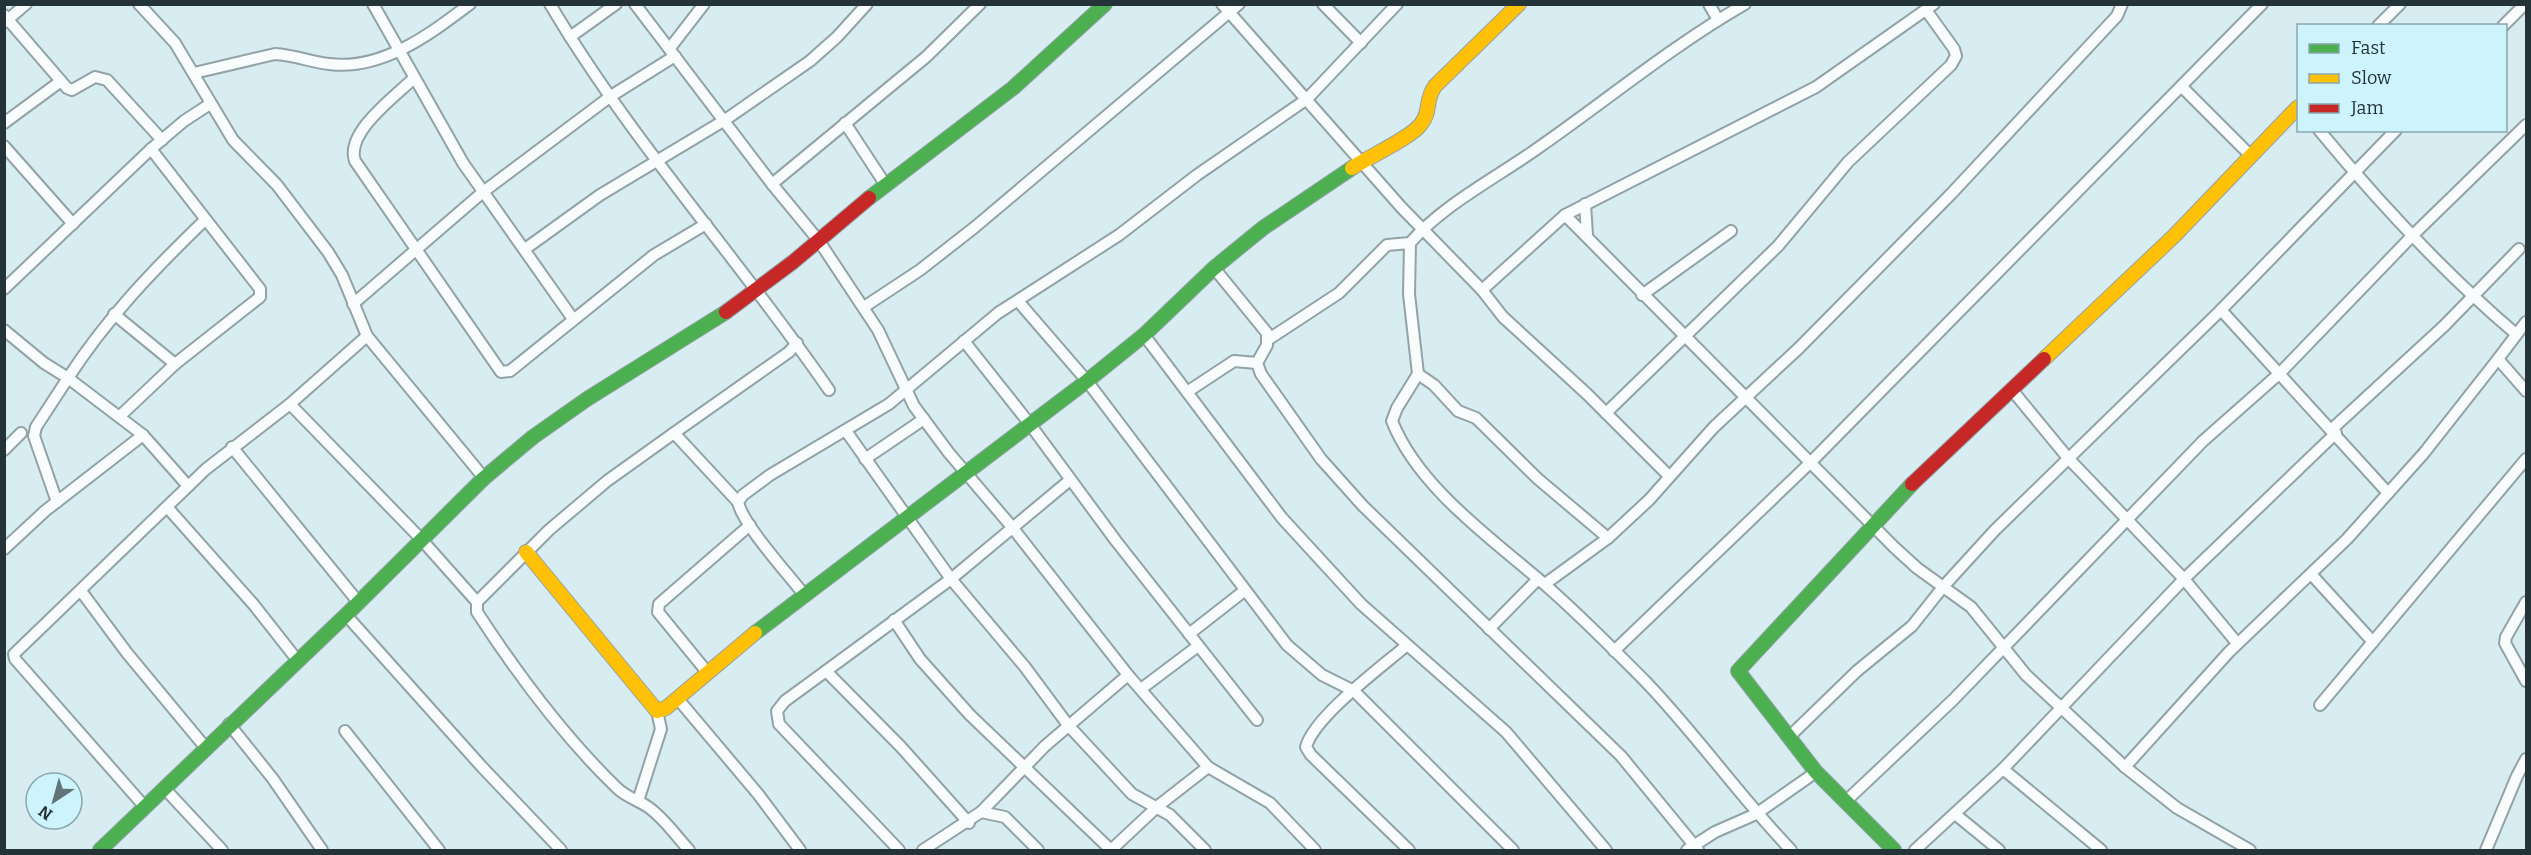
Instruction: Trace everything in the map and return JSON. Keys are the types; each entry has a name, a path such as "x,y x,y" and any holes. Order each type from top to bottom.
{"street":[{"path":"26,4 6,19 61,81 72,90 95,77 106,80 162,140"},
{"path":"373,4 400,51 413,80 483,192 573,319"},
{"path":"195,73 275,54 331,65 368,62 400,51 470,4"},
{"path":"550,4 611,96 829,390"},
{"path":"570,37 616,4"},
{"path":"635,4 772,184 819,241 864,307 887,346 906,391 924,419 1128,675 1208,767 1269,803 1315,850"},
{"path":"353,304 483,192 673,52 704,4"},
{"path":"525,249 600,195 725,120 810,61 837,37 867,4"},
{"path":"772,184 926,57 980,4"},
{"path":"103,849 205,747 359,603 484,478 533,438 587,399 756,290 819,241 885,184 1013,88 1105,4"},
{"path":"864,307 920,270 975,227 1226,9 1239,4"},
{"path":"1323,4 1361,43"},
{"path":"738,502 743,495 770,475 846,431 906,391 998,313 1119,235 1197,175 1307,99 1397,4"},
{"path":"657,711 666,708 678,699 707,672 966,471 1087,381 1144,335 1214,268 1263,228 1360,162 1419,127 1428,113 1427,97 1519,4"},
{"path":"1709,4 1718,20"},
{"path":"1745,4 1718,20 1422,229 1410,243 1408,294 1418,374 1397,408 1392,421 1397,435 1436,486 1465,516 1542,582 1647,684 1756,814 1791,850"},
{"path":"1489,630 1542,582 1608,538 1649,500 1714,427 1799,348 1952,193 2117,16 2122,4"},
{"path":"1614,651 1811,462 2262,4"},
{"path":"2381,24 2400,4"},
{"path":"2505,24 2525,4"},
{"path":"144,6 195,73 210,104 233,140 277,185 328,252 342,275 367,336 484,478"},
{"path":"1482,291 1565,215 1646,176 1816,87 1930,7 1954,49 1956,56 1951,65 1832,178 1778,246 1606,414"},
{"path":"1226,9 1360,162 1482,291 1503,317 1669,476"},
{"path":"413,80 364,127 353,145 352,152 355,161 501,372 510,371 654,255 706,224"},
{"path":"4,123 61,81"},
{"path":"2182,87 2251,156"},
{"path":"4,289 151,149 184,121 210,104"},
{"path":"1894,850 1816,772 1738,671 1739,666 1915,481 2174,236 2297,108"},
{"path":"845,123 885,184"},
{"path":"1846,801 1889,763 2004,649 2052,594 2203,441 2280,373 2412,236 2526,125"},
{"path":"2321,132 2355,174 2412,236 2472,296 2516,334"},
{"path":"1789,737 1857,671 1912,626 1942,587 2068,458 2221,310 2394,132"},
{"path":"4,146 73,224"},
{"path":"120,416 175,364 260,297 260,289 151,149"},
{"path":"1585,204 1587,235"},
{"path":"1565,215 1587,235 1642,295 1687,334 1917,568 1971,607 2026,675 2061,709 2125,767 2177,808 2250,850"},
{"path":"57,502 34,436 36,427 114,314 147,276 205,220"},
{"path":"1642,295 1731,231"},
{"path":"1257,363 1269,339 1339,293 1387,245 1410,243"},
{"path":"1916,850 2003,769 2184,579 2437,333 2519,249"},
{"path":"1214,268 1260,323 1269,339"},
{"path":"1018,302 1087,381 1287,645 1322,675 1354,691 1513,850"},
{"path":"2221,310 2334,431 2388,493"},
{"path":"114,314 175,364"},
{"path":"2125,767 2237,643 2311,574 2388,493 2526,322"},
{"path":"4,330 44,363 68,378 143,435 188,486"},
{"path":"1144,335 1282,518 1361,604 1506,732 1606,850"},
{"path":"144,806 15,659 17,650 188,486 232,447 290,404 367,336"},
{"path":"964,341 1257,720"},
{"path":"477,602 526,552 607,481 797,344"},
{"path":"2498,359 2526,391"},
{"path":"1187,392 1234,361 1257,363"},
{"path":"1257,363 1262,374 1328,467 1371,514 1621,756 1693,849 1715,832 1756,814 1816,772"},
{"path":"1418,374 1434,386 1458,411 1476,418 1538,479 1608,538"},
{"path":"2012,390 2068,458 2184,579 2237,643"},
{"path":"290,404 421,539 477,602 477,612 543,706 619,790 660,817 689,850"},
{"path":"865,459 924,419"},
{"path":"846,431 951,579 1025,667 1068,725 1132,794 1147,803 1158,806 1205,850"},
{"path":"674,433 738,502 740,510 750,525 805,596"},
{"path":"4,450 21,434"},
{"path":"4,549 57,502 143,435"},
{"path":"232,447 359,603"},
{"path":"2320,705 2526,459"},
{"path":"899,850 779,724 777,711 785,702 951,579 1070,480"},
{"path":"167,507 254,605 298,661"},
{"path":"707,672 658,612 659,604 750,525"},
{"path":"526,552 651,707 657,711 661,729 638,801"},
{"path":"2311,574 2373,642"},
{"path":"81,591 127,653 205,747"},
{"path":"1189,634 1244,591"},
{"path":"2526,602 2506,637 2505,643 2526,681"},
{"path":"346,615 490,776 561,850"},
{"path":"894,620 943,686 1111,850 1158,806 1208,767"},
{"path":"1141,689 1198,646"},
{"path":"1406,646 1309,734 1306,747 1311,755 1409,850"},
{"path":"826,671 902,747 969,822"},
{"path":"922,850 938,847 981,812 1024,766 1068,725 1128,675"},
{"path":"678,699 754,789 800,850"},
{"path":"229,724 273,779 322,850"},
{"path":"345,730 440,850"},
{"path":"2486,850 2526,759"},
{"path":"2003,769 2101,850"},
{"path":"166,790 222,850"},
{"path":"981,812 1005,817 1038,850"},
{"path":"1954,814 1999,850"}],"traffic: fast":[{"path":"869,198 1013,88 1105,4"},
{"path":"755,633 1087,381 1144,335 1214,268 1263,228 1352,168"},
{"path":"100,850 346,615 484,478 533,437 587,399 726,312"},
{"path":"1894,850 1816,772 1738,671 1912,484"}],"traffic: slow":[{"path":"1352,168 1416,129 1424,119 1435,86 1519,4"},
{"path":"2044,359 2174,236 2297,108"},
{"path":"526,552 657,711 666,708 755,633"}],"traffic: jam":[{"path":"726,312 793,262 869,198"},
{"path":"1912,484 2044,359"}]}
